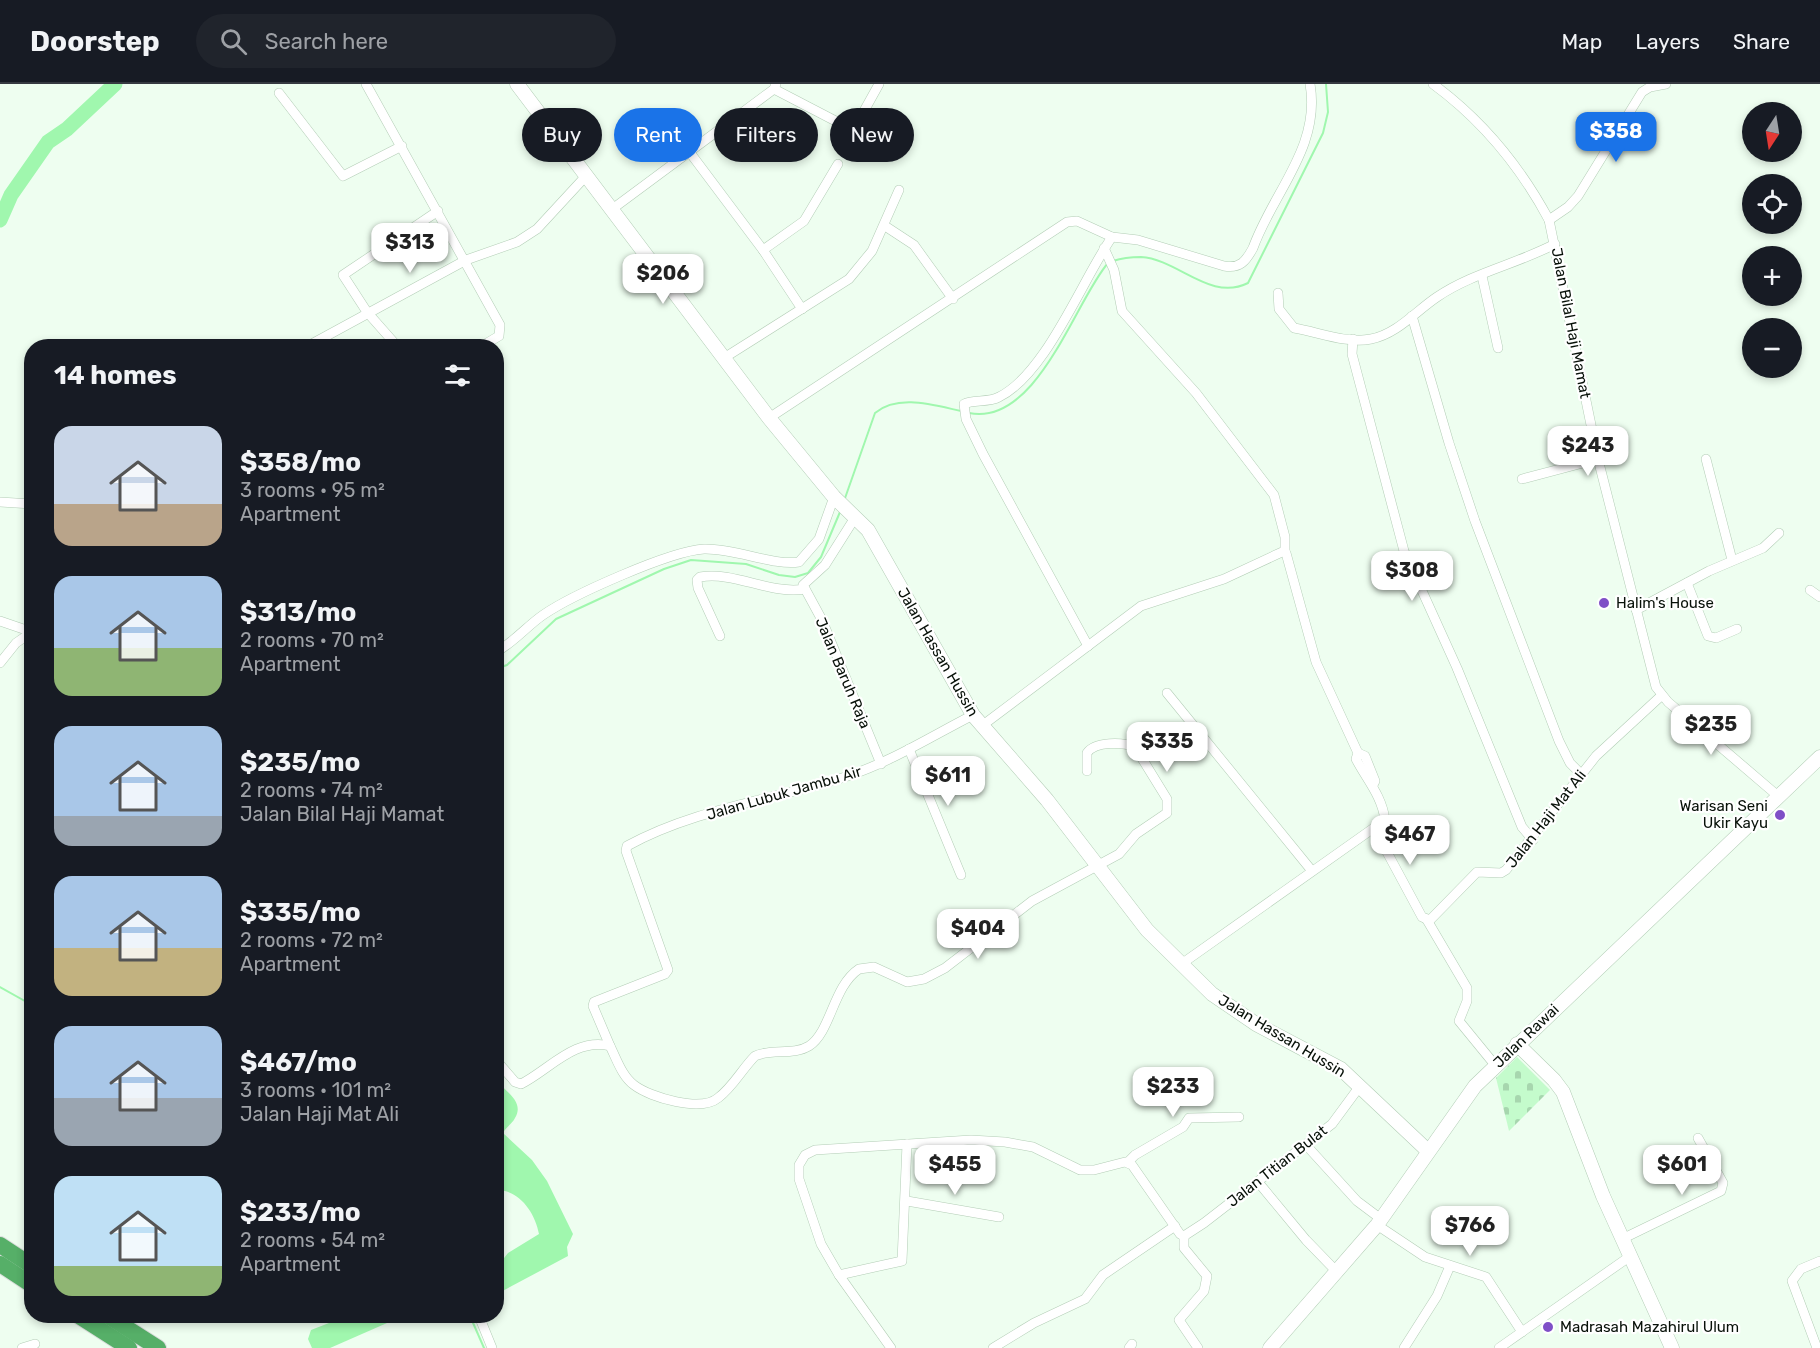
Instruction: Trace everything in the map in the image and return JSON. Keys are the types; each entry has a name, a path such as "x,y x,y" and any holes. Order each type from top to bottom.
{"highway":[{"path":"0,1245 24,1261"},
{"path":"0,1264 24,1280"},
{"path":"90,1323 129,1348"},
{"path":"119,1323 158,1348"}],"street":[{"path":"366,84 501,328 495,339"},
{"name":"Jalan Hassan Hussin","path":"517,84 585,177 770,418 836,498 868,530 978,720 1100,866 1135,915 1180,965 1212,994 1241,1016 1323,1058 1360,1086 1428,1151"},
{"path":"866,108 879,84"},
{"path":"770,418 1067,222 1077,222 1112,237 1138,240 1232,267 1243,263 1304,146 1313,114 1310,84"},
{"name":"Jalan Bilal Haji Mamat","path":"1433,84 1449,96 1497,142 1531,187 1549,220 1598,459 1651,673 1661,696 1778,796"},
{"path":"1549,220 1568,207 1578,196 1642,92 1650,87 1666,84"},
{"path":"702,140 775,86 830,116"},
{"path":"279,93 343,176 402,146"},
{"path":"611,210 673,162"},
{"path":"697,162 763,250 801,309"},
{"path":"763,250 804,221 838,164"},
{"path":"320,339 465,260 492,253 537,229 585,177"},
{"path":"724,358 854,274 872,251 899,190"},
{"path":"391,339 367,312 343,273 438,212"},
{"path":"885,226 914,245 953,299"},
{"path":"1088,646 1014,514 966,419 964,406 965,402 978,403 998,398 1023,378 1080,297 1107,251 1112,237"},
{"path":"1278,294 1279,309 1294,328 1353,339 1370,339 1386,334 1450,289 1555,244"},
{"path":"1107,251 1114,270 1122,311 1196,393 1275,495 1285,537 1286,552 1316,662 1358,753 1365,756 1376,781 1373,785 1385,820 1180,965"},
{"path":"1482,276 1498,348"},
{"path":"1412,316 1449,443 1475,521 1559,741 1570,763 1581,774"},
{"path":"1353,339 1352,354 1404,551 1457,668 1522,826 1533,840"},
{"path":"1522,479 1598,459"},
{"path":"1706,459 1732,560"},
{"path":"504,646 544,614 620,576 688,552 704,549 737,552 786,562 800,561 819,539 836,498"},
{"path":"0,502 24,504"},
{"path":"720,636 698,588 697,580 700,577 729,578 791,591 804,586 825,565 852,513"},
{"path":"1636,610 1732,560 1763,548 1779,534"},
{"name":"Jalan Lubuk Jambu Air","path":"610,1046 593,1006 594,1002 668,970 626,849 628,845 725,807 788,794 881,764 978,720 1088,646 1141,606 1224,579 1286,552"},
{"path":"1687,583 1708,636 1716,638 1737,629"},
{"name":"Jalan Baruh Raja","path":"804,586 822,620 881,764"},
{"path":"1810,590 1820,597"},
{"path":"0,621 24,629"},
{"path":"0,663 16,643 24,638"},
{"path":"1167,693 1312,871"},
{"name":"Jalan Haji Mat Ali","path":"1425,918 1432,918 1477,872 1505,872 1533,840 1581,774 1616,735 1661,696"},
{"path":"504,1070 514,1082 521,1084 576,1050 595,1044 610,1046 625,1077 643,1091 677,1102 710,1103 721,1096 755,1056 799,1050 814,1042 844,983 859,969 880,969 907,982 924,979 945,968 1032,901 1119,854 1139,831 1167,813 1168,806 1138,752 1131,745 1120,743 1088,750 1087,771"},
{"path":"909,750 961,875"},
{"name":"Jalan Rawai","path":"1270,1348 1379,1222 1475,1086 1820,757"},
{"path":"1374,828 1467,988 1467,1001 1458,1021 1495,1065"},
{"path":"1517,1044 1554,1080 1563,1092 1629,1257 1672,1348"},
{"name":"Jalan Titian Bulat","path":"1184,1236 1332,1124 1360,1086"},
{"path":"891,1348 839,1275 821,1244 814,1226 799,1179 801,1160 815,1150 907,1144 1005,1142 1033,1147 1066,1164 1087,1171 1128,1162 1135,1155 1183,1127 1189,1118 1239,1118"},
{"path":"1622,1239 1721,1191 1723,1183 1698,1138"},
{"path":"839,1275 902,1261 907,1201 907,1144"},
{"path":"1306,1145 1379,1222 1425,1257 1486,1277 1522,1332"},
{"path":"1128,1162 1184,1236 1184,1248 1206,1272 1208,1280 1204,1291 1179,1320 1198,1348"},
{"path":"1258,1182 1337,1272"},
{"path":"907,1201 999,1218"},
{"path":"993,1348 1034,1323 1085,1299 1103,1275 1175,1227"},
{"path":"1499,1348 1629,1257"},
{"path":"1817,1348 1792,1281 1801,1269 1820,1261"},
{"path":"1404,1348 1437,1296 1450,1266"},
{"path":"482,1323 492,1348"},
{"path":"22,1348 35,1344"}],"green space":[{"path":"1517,1057 1550,1090 1509,1131 1496,1078"}],"shaded area":[{"path":"504,1088 513,1097 518,1107 515,1118 504,1132"},
{"path":"504,1134 532,1160 547,1181 573,1234 567,1247 568,1256 504,1290 504,1258 508,1253 539,1234 530,1210 519,1198 505,1191"},
{"path":"329,1323 387,1323 330,1348 312,1348 308,1339 311,1330"}],"waterway":[{"path":"0,220 11,195 48,142 67,129 115,84"},
{"path":"1113,261 1138,257 1155,259 1207,284 1234,287 1248,283 1323,133 1328,112 1326,84"},
{"path":"969,413 993,412 1015,401 1034,382 1052,358 1095,281 1108,263"},
{"path":"844,501 875,413 884,407 905,402 961,411"},
{"path":"504,666 556,619 664,569 691,560 746,564 779,575 795,577 808,573 821,557 840,512"},
{"path":"0,987 24,1000"},
{"path":"473,1323 484,1348"}],"place":[{"name":"Halim's House","path":"1604,603"},
{"name":"Warisan Seni Ukir Kayu","path":"1780,815"},
{"name":"Madrasah Mazahirul Ulum","path":"1548,1327"}]}
